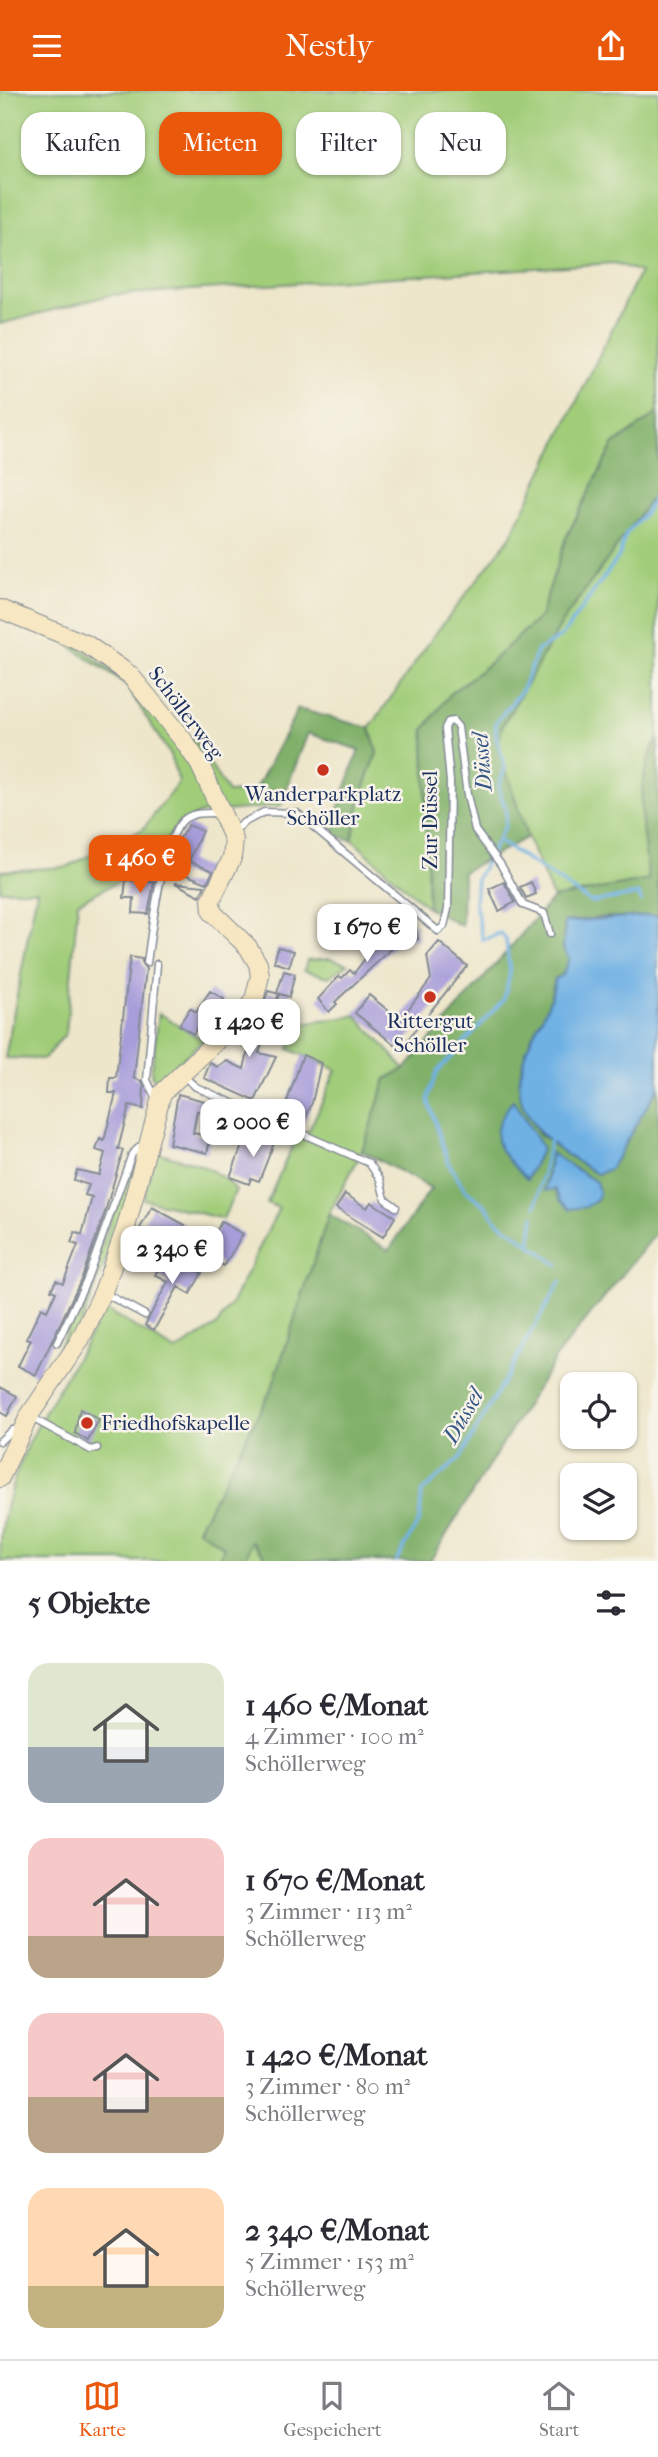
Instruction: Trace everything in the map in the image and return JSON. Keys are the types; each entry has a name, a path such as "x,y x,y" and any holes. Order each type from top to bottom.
{"street":[{"name":"Schöllerweg","path":"0,609 86,644 130,675 155,702 200,765 232,834"},
{"path":"0,1478 25,1423 79,1342 103,1292 126,1227 158,1103 164,1090 241,1017 258,987 260,971 256,959 211,908 214,891 233,853 232,834"}],"lane":[{"name":"Zur Düssel","path":"232,834 243,823 264,812 297,813 438,931 444,926 448,909 450,782 444,728 451,721 458,727 467,795 475,830 490,853 502,865 523,905 544,913 550,934"},
{"path":"147,963 160,879 179,824 191,815 223,813"},
{"path":"157,964 147,1080 158,1103"},
{"path":"180,1073 196,1087 369,1163 380,1179 385,1199 396,1207"},
{"path":"57,1343 87,1279 132,1154 148,1140"},
{"path":"126,1227 194,1263 207,1240"},
{"path":"103,1292 145,1315"},
{"path":"0,1441 25,1423 92,1450 97,1448"}],"green space":[{"path":"0,91 658,91 658,413 613,445 566,538 540,617 490,663 451,693 424,730 428,908 352,840 361,797 377,753 370,728 435,634 511,536 640,272 615,263 110,295 0,324"},
{"path":"658,413 658,489 563,621 502,726 498,745 527,837 463,872 462,926 428,908 424,730 451,693 490,663 540,617 566,538 613,445"},
{"path":"658,489 658,738 645,774 641,808 649,880 553,898 527,837 498,745 502,726 563,621"},
{"path":"69,639 141,694 178,741 194,739 228,793 286,790 281,806 201,813 179,824 145,868 78,902 66,1033 44,1059 5,1058 37,890 0,890 0,871 67,867 143,829 179,782 170,755 126,685 67,644"},
{"path":"298,709 370,728 377,753 361,797 352,840 333,835 338,809 359,750 308,733 286,790 254,793"},
{"path":"658,738 658,917 606,917 565,922 563,947 569,959 563,974 555,979 546,1013 530,1040 523,1106 539,1134 597,1174 610,1169 658,1087 658,1231 558,1354 430,1561 270,1561 252,1541 245,1561 219,1561 224,1547 198,1529 272,1388 329,1214 389,1250 431,1188 362,1151 386,1079 405,1069 553,898 649,880 641,808 650,756","holes":["551,1153 597,1200 586,1206 570,1209 560,1200 555,1189 545,1190"]},
{"path":"330,958 348,964 329,977 304,970 307,960"},
{"path":"159,1013 203,1040 156,1083 151,1074"},
{"path":"356,1015 405,1069 386,1079 362,1151 329,1214 272,1388 198,1529 224,1548 219,1561 0,1561 3,1525 10,1492 22,1460 52,1399 104,1309 176,1351 217,1325 232,1303 279,1208 267,1203 296,1137 309,1131 336,1070 289,1049 298,1026"},
{"path":"140,1150 124,1216 71,1348 23,1412 62,1348 59,1347 90,1281 116,1203"},
{"path":"155,1152 199,1165 228,1182 236,1190 223,1219 143,1199"},
{"path":"252,1540 270,1561 245,1561"}],"water":[{"path":"654,915 658,917 658,1087 610,1169 597,1174 558,1148 542,1135 530,1120 522,1104 519,1086 522,1064 549,1003 555,979 563,974 569,959 563,947 565,922"},
{"path":"513,1101 542,1148 527,1179 502,1152 496,1134 498,1124"},
{"path":"551,1153 596,1182 599,1192 597,1200 586,1207 570,1209 560,1200 555,1189 545,1191"}],"building":[{"path":"188,825 202,831 189,861 213,871 207,883 169,868 176,844"},
{"path":"126,880 154,882 148,914 133,913 134,898 124,898"},
{"path":"504,882 515,902 499,911 489,889"},
{"path":"531,882 536,894 526,898 520,887"},
{"path":"175,883 205,886 200,896"},
{"path":"415,924 418,939 401,940 335,1002 337,1004 329,1012 318,999 339,976 342,978 350,970 354,973 374,947 371,945 376,940 372,937 378,929 392,940 397,927"},
{"name":"Rittergut Schöller","path":"439,942 467,966 400,1049 355,1013 369,995 400,1020 431,979 427,956"},
{"path":"278,947 294,951 289,967 274,962"},
{"path":"130,957 142,959 146,969 134,1078 142,1081 144,1087 143,1109 129,1106 118,1149 123,1150 105,1212 82,1277 36,1375 18,1366 31,1340 26,1339 41,1308 47,1311 56,1292 51,1290 56,1280 63,1283 78,1245 71,1243 75,1232 82,1235 92,1197 85,1195 89,1185 74,1180 77,1170 99,1175 105,1153 96,1150 100,1139 104,1141 116,1093 109,1093 110,1078 116,1078"},
{"path":"284,971 295,974 289,997 277,993"},
{"path":"210,991 224,999 210,1021 204,1017 193,1034 179,1025 190,1008 196,1012"},
{"path":"268,991 279,994 259,1053 276,1057 255,1101 204,1078 210,1063 218,1067 227,1061 244,1069 256,1017"},
{"path":"303,1055 321,1063 312,1103 304,1122 283,1113"},
{"path":"178,1094 208,1102 205,1113 197,1111 193,1133 211,1137 207,1153 169,1144"},
{"path":"257,1131 276,1138 259,1181 251,1178 249,1184 230,1177 243,1143 251,1146"},
{"path":"345,1194 367,1208 371,1202 395,1217 383,1237 336,1208"},
{"path":"152,1207 185,1225 173,1245 140,1228"},
{"path":"221,1222 243,1234 224,1266 205,1255"},
{"path":"166,1255 202,1273 190,1294 178,1287 154,1330 145,1325 168,1282 155,1275"},
{"path":"0,1387 17,1396 7,1416 0,1412"},
{"name":"Friedhofskapelle","path":"80,1409 99,1420 88,1441 75,1433"}],"waterway":[{"name":"Düssel","path":"558,1265 496,1220 486,1206 465,1190 449,1164 428,1100 436,1073 504,999 510,973 506,940 501,933 483,940 475,903 477,879 505,826 506,810 498,787 505,768 496,736 496,722 522,690 538,650 562,636 619,556 626,534 646,512 658,489"},
{"path":"498,841 591,902 639,894 641,901"},
{"path":"536,1206 550,1140"},
{"path":"530,1245 534,1216"},
{"name":"Düssel","path":"396,1561 419,1521 422,1492 460,1458 560,1282"}],"place":[{"name":"Wanderparkplatz Schöller","path":"323,770"},
{"name":"Rittergut Schöller","path":"430,997"},
{"name":"Friedhofskapelle","path":"87,1423"}]}
